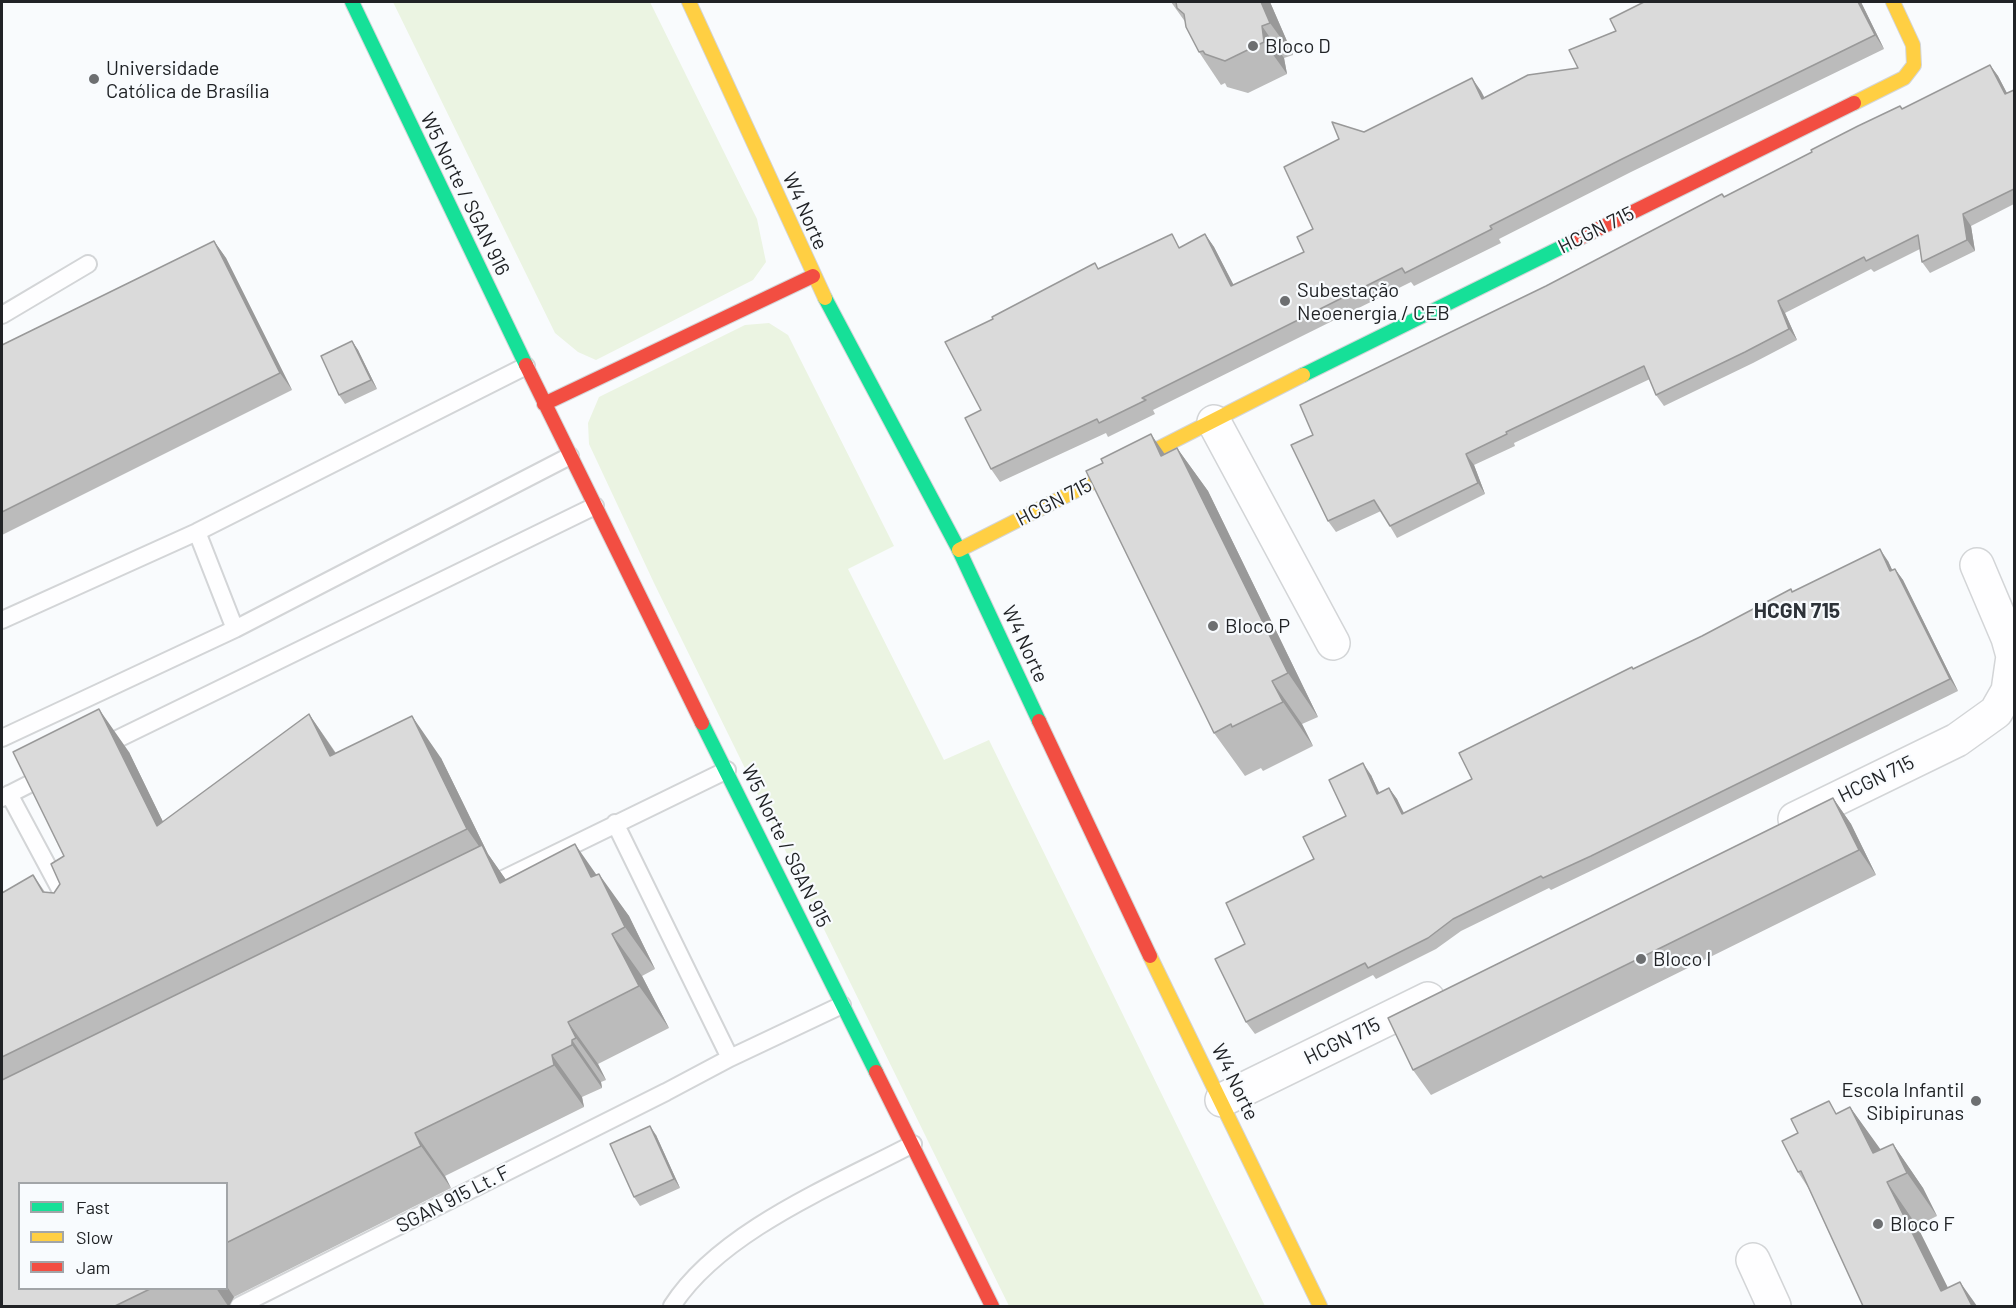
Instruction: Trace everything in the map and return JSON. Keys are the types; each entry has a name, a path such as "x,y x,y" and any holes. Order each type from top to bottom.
{"main road":[{"name":"W5 Norte / SGAN 916","path":"352,2 544,404"},
{"name":"W4 Norte","path":"689,2 813,276 959,550 1120,893 1320,1306"},
{"name":"HCGN 715","path":"959,550 1214,423 1322,365 1904,78 1914,65 1913,45 1893,2"},
{"path":"544,404 813,276"},
{"name":"W5 Norte / SGAN 915","path":"544,404 992,1306"}],"street":[{"path":"1214,423 1333,643"},
{"name":"HCGN 715","path":"1772,830 1957,740 1996,712 2008,691 2013,656 2008,638 1977,565"},
{"name":"HCGN 715","path":"1222,1101 1451,987"},
{"path":"1753,1260 1774,1306"}],"lane":[{"path":"2,315 88,264"},
{"path":"2,620 197,532 526,366"},
{"path":"2,738 235,629 570,456"},
{"path":"80,758 192,700 595,506"},
{"path":"197,532 235,629"},
{"path":"60,768 5,796 74,916"},
{"path":"470,895 727,770"},
{"path":"615,823 730,1058"},
{"name":"SGAN 915 Lt. F","path":"240,1306 730,1058 842,1005"},
{"path":"672,1306 683,1290 721,1252 789,1209 913,1144"}],"green space":[{"path":"393,2 650,2 757,219 766,262 753,280 596,360 578,352 555,333"},
{"path":"769,323 788,335 894,546 848,569 944,760 989,740 1265,1306 1009,1306 654,583 589,444 588,423 599,397 745,325"}],"building":[{"path":"1176,2 1261,2 1270,23 1262,26 1264,42 1225,61 1205,54 1203,51 1199,52 1186,27 1184,14 1177,8"},
{"path":"1644,2 1858,2 1875,35 1622,159 1490,226 1492,229 1405,273 1402,268 1142,398 1146,400 1099,423 1097,419 991,469 965,418 981,410 945,342 993,319 992,317 1095,263 1098,269 1172,234 1179,248 1205,234 1231,286 1304,252 1297,237 1313,229 1284,167 1339,139 1332,122 1364,132 1472,78 1482,99 1528,75 1578,68 1569,50 1616,31 1610,19"},
{"path":"1990,65 2005,94 2014,90 2014,189 1963,214 1967,240 1922,262 1918,235 1866,261 1864,257 1778,301 1789,329 1745,352 1656,395 1644,366 1506,432 1507,434 1466,454 1478,483 1390,526 1374,500 1328,521 1291,445 1313,435 1300,405 1546,286 1722,194 1724,197 1858,126 1900,106 1902,109"},
{"path":"214,241 280,373 2,512 2,345"},
{"path":"352,341 371,380 339,395 321,356"},
{"name":"Bloco P","path":"1151,434 1161,456 1177,448 1288,673 1272,681 1283,702 1232,727 1231,724 1214,733 1086,471 1103,463 1101,459"},
{"path":"1880,549 1890,571 1895,569 1950,679 1591,856 1543,878 1541,876 1453,919 1428,938 1368,968 1365,963 1246,1022 1215,959 1245,944 1226,903 1314,859 1303,837 1346,816 1329,780 1363,763 1377,794 1389,788 1402,814 1472,779 1459,753 1632,667 1633,669 1702,636 1791,589 1792,592"},
{"path":"99,709 157,826 309,714 330,756 412,716 467,829 2,1057 2,893 33,875 43,892 54,893 60,884 51,864 64,856 13,752"},
{"path":"1833,798 1859,850 1413,1070 1388,1018"},
{"path":"575,844 591,877 599,874 625,927 612,934 639,986 568,1022 576,1038 572,1040 572,1045 552,1055 554,1065 415,1133 421,1146 228,1242 228,1182 18,1182 18,1290 148,1290 115,1306 2,1306 2,1080 482,845 500,883"},
{"name":"Bloco F","path":"1829,1101 1836,1114 1850,1107 1873,1153 1893,1144 1907,1173 1887,1182 1941,1291 1960,1282 1972,1306 1863,1306 1801,1171 1798,1172 1782,1141 1798,1133 1791,1119"},
{"path":"650,1126 674,1179 634,1197 610,1144"}],"traffic: fast":[{"path":"352,2 526,365"},
{"path":"1303,375 1574,241"},
{"path":"825,298 959,550 1039,721"},
{"path":"702,723 876,1072"}],"traffic: slow":[{"path":"689,2 825,298"},
{"path":"1854,103 1904,78 1914,65 1913,45 1893,2"},
{"path":"959,550 1303,375"},
{"path":"1150,956 1320,1306"}],"traffic: jam":[{"path":"1574,241 1854,103"},
{"path":"544,404 813,276"},
{"path":"526,365 702,723"},
{"path":"1039,721 1150,956"},
{"path":"876,1072 992,1306"}],"place":[{"name":"Bloco D","path":"1253,46"},
{"name":"Universidade Católica de Brasília","path":"94,79"},
{"name":"Subestação Neoenergia / CEB","path":"1285,301"},
{"name":"Bloco P","path":"1213,626"},
{"name":"Bloco I","path":"1641,959"},
{"name":"Escola Infantil Sibipirunas","path":"1976,1101"},
{"name":"Bloco F","path":"1878,1224"}],"district":[{"name":"HCGN 715","path":"1797,611"}]}
